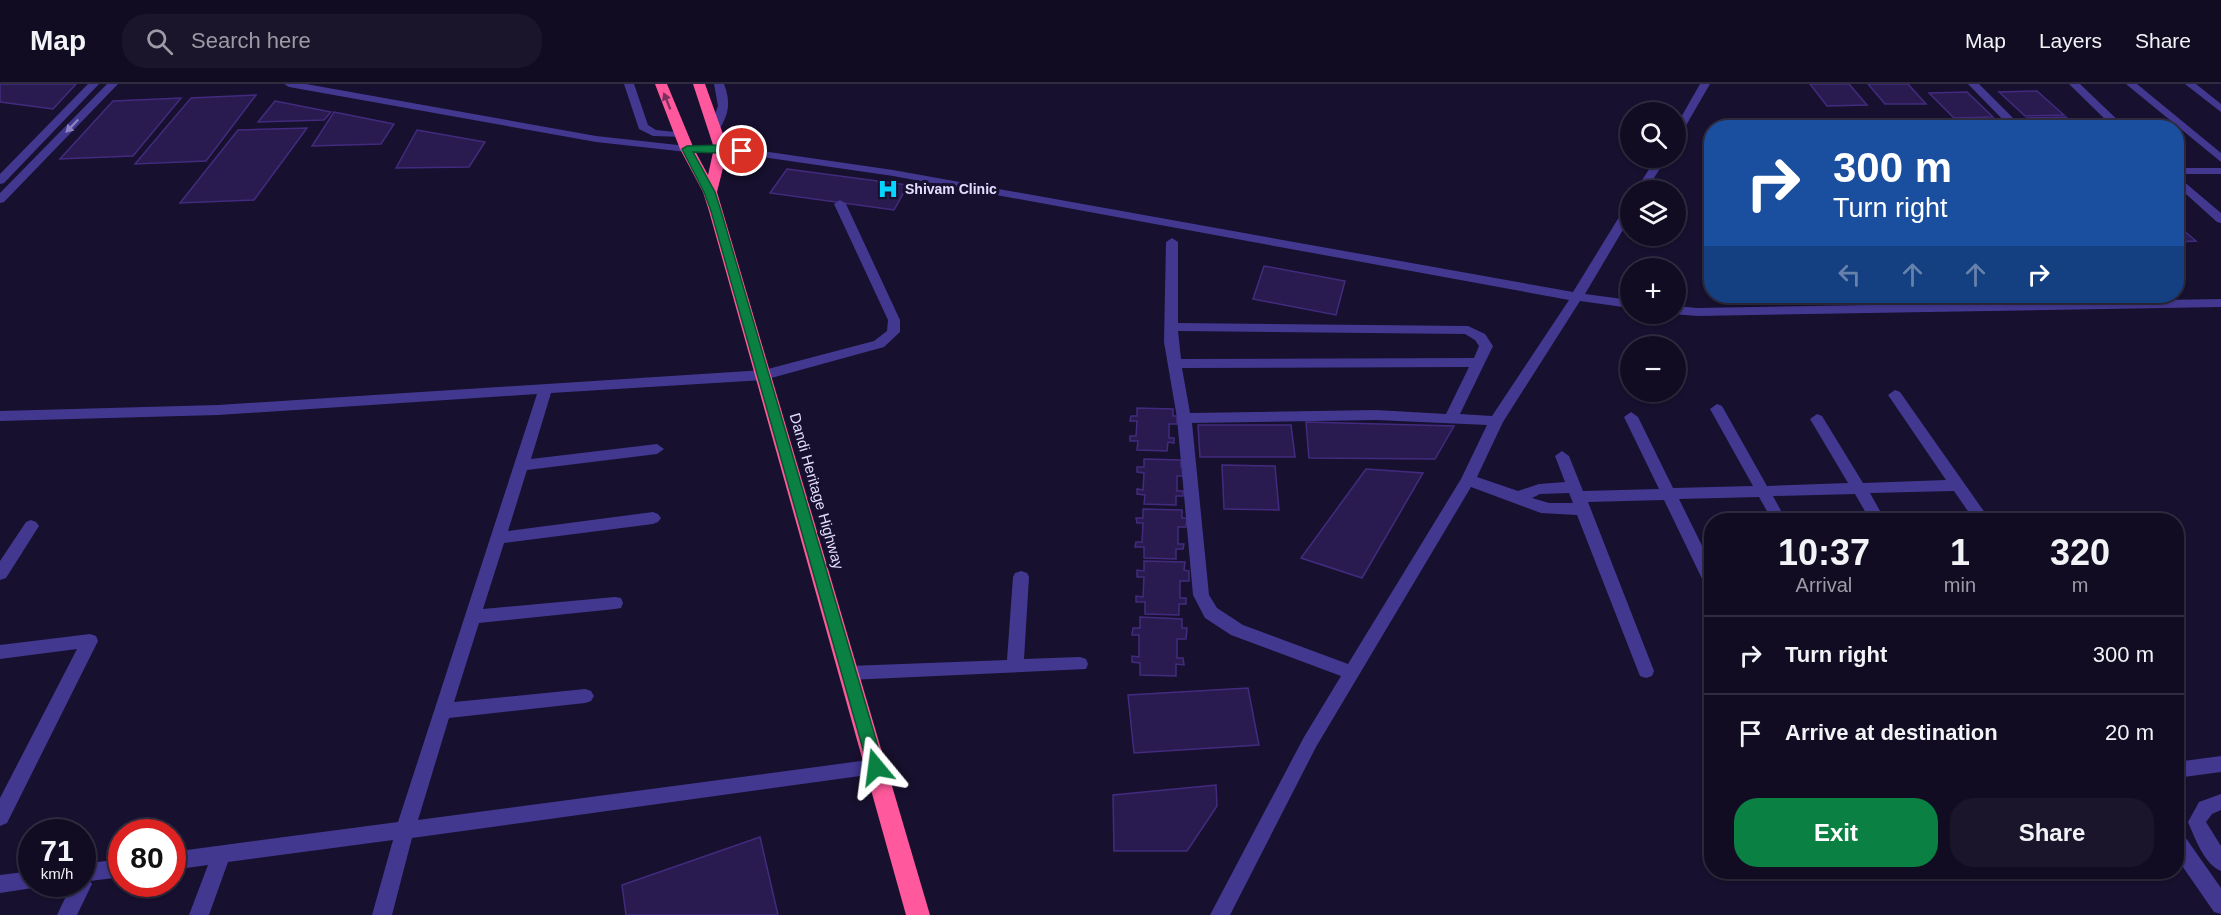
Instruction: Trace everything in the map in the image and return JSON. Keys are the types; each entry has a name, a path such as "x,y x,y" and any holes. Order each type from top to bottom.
{"highway":[{"name":"Dandi Heritage Highway","path":"661,84 687,149 710,192 918,915"},
{"path":"699,84 721,148 710,192"}],"street":[{"path":"0,182 94,84"},
{"path":"0,200 113,84"},
{"path":"289,84 524,128 687,149 721,148 893,173 1577,297 1620,303"},
{"path":"629,84 643,128 652,132 681,135"},
{"path":"715,128 725,111 724,96 719,84"},
{"path":"1686,117 1705,84"},
{"path":"1973,84 2010,120"},
{"path":"2074,84 2112,120"},
{"path":"2131,84 2174,120"},
{"path":"2190,84 2221,109"},
{"path":"2184,128 2221,159"},
{"path":"2184,171 2221,171"},
{"path":"2184,185 2221,219"},
{"path":"0,416 218,410 764,375 879,344 893,332 894,320 840,204"},
{"path":"1220,915 1310,742 1468,480 1496,421 1577,297 1620,225"},
{"path":"1172,242 1170,327 1184,418 1201,595 1211,614 1237,630 1352,673"},
{"path":"1686,311 2221,303"},
{"path":"1170,327 1468,330 1480,336 1486,346 1451,418"},
{"path":"1174,364 1478,362"},
{"path":"382,915 405,830 546,388"},
{"path":"1895,395 1977,513"},
{"path":"1717,409 1775,513"},
{"path":"1184,418 1376,415 1496,421"},
{"path":"1632,417 1704,566"},
{"path":"1817,419 1874,513"},
{"path":"522,465 657,449"},
{"path":"1562,456 1646,671"},
{"path":"1468,480 1518,497 1531,506 1542,509 1579,498"},
{"path":"1518,497 1539,489 1579,498 1956,485"},
{"path":"498,538 653,518"},
{"path":"1,571 31,526"},
{"path":"1015,667 1021,577"},
{"path":"473,617 615,603"},
{"path":"0,652 90,641 0,817"},
{"path":"849,673 1080,664"},
{"path":"444,711 585,696"},
{"path":"2184,769 2221,764"},
{"path":"186,859 876,767"},
{"path":"2221,802 2211,803 2202,810 2197,822 2206,841 2221,862"},
{"path":"2184,852 2221,905"},
{"path":"199,915 221,855"},
{"path":"0,884 18,882"},
{"path":"67,915 75,897"}],"building":[{"path":"0,84 76,84 53,109 0,102"},
{"path":"1810,84 1849,84 1867,105 1827,106"},
{"path":"1868,84 1908,84 1926,104 1885,104"},
{"path":"2037,91 2064,115 2025,116 1999,92"},
{"path":"1967,92 1993,117 1954,118 1929,93"},
{"path":"256,95 206,161 135,164 191,98"},
{"path":"181,98 133,156 60,159 113,101"},
{"path":"275,101 331,112 324,120 258,122"},
{"path":"334,112 394,124 381,144 312,146"},
{"path":"2066,117 2069,120 2029,120 2027,118"},
{"path":"307,128 254,200 180,203 238,130"},
{"path":"417,130 485,142 469,167 396,168"},
{"path":"787,169 908,185 894,210 770,193"},
{"path":"2184,231 2196,241 2184,242"},
{"path":"1264,266 1345,281 1336,315 1253,299"},
{"path":"1137,408 1173,409 1173,416 1177,416 1177,424 1169,424 1169,438 1174,438 1174,443 1168,442 1167,451 1137,450 1138,441 1130,441 1130,436 1136,436 1137,421 1130,421 1131,416 1137,416"},
{"path":"1306,422 1454,426 1435,459 1309,458"},
{"path":"1198,425 1291,425 1295,457 1200,457"},
{"path":"1144,459 1181,460 1181,467 1186,467 1185,476 1177,476 1177,491 1183,491 1183,496 1176,496 1176,505 1144,504 1145,495 1137,494 1137,489 1143,490 1144,473 1137,472 1137,467 1144,467"},
{"path":"1222,465 1275,466 1279,510 1224,509"},
{"path":"1366,469 1423,473 1362,578 1301,558"},
{"path":"1143,509 1182,510 1182,518 1187,518 1186,527 1178,527 1178,544 1184,544 1183,549 1176,549 1176,559 1144,558 1144,547 1135,547 1136,542 1142,542 1143,523 1137,523 1136,518 1143,518"},
{"path":"1144,561 1185,562 1184,570 1189,571 1189,581 1180,581 1180,598 1186,598 1186,604 1179,604 1179,615 1145,614 1145,602 1136,602 1136,596 1143,597 1144,577 1137,577 1137,570 1144,571"},
{"path":"1140,617 1182,619 1182,628 1187,628 1186,639 1177,639 1177,658 1183,658 1184,665 1176,664 1176,676 1140,675 1140,663 1132,662 1132,656 1139,657 1139,635 1132,635 1133,628 1140,628"},
{"path":"1248,688 1259,745 1134,753 1128,695"},
{"path":"1216,785 1217,806 1187,851 1114,851 1113,795"},
{"path":"760,837 778,915 626,915 622,885"}],"place":[{"name":"Shivam Clinic","path":"888,189"}],"route":[{"path":"742,151 721,148 687,149 710,192 716,211 876,767"}]}
